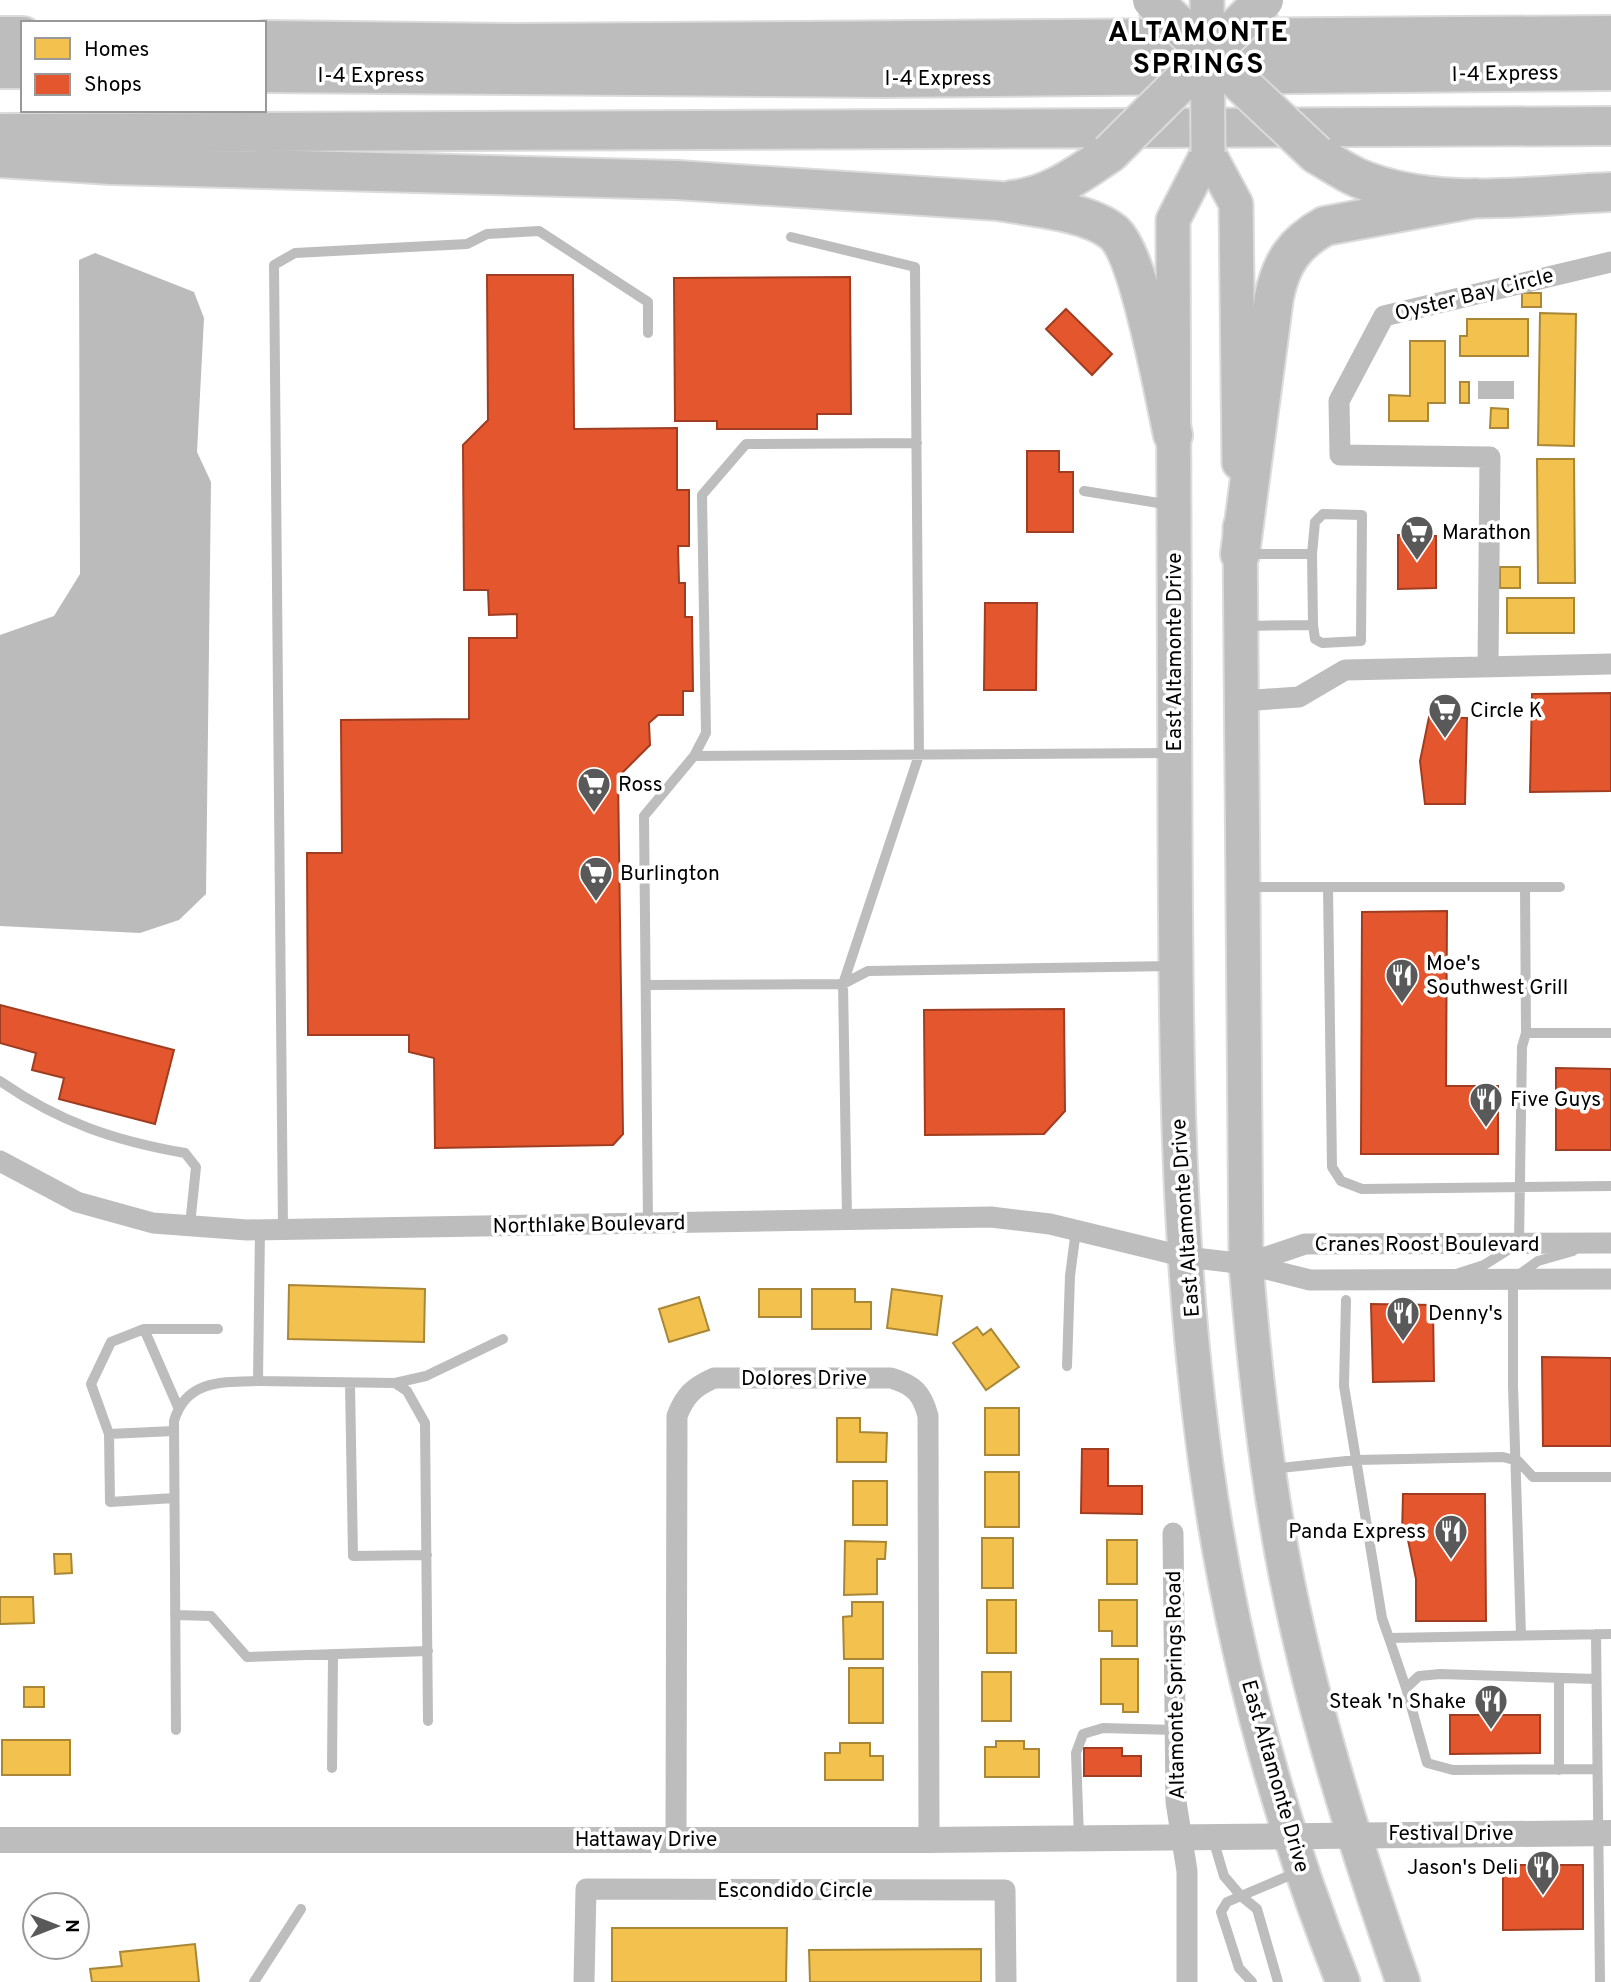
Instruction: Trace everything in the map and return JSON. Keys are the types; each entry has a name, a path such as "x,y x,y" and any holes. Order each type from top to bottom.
{"highway":[{"path":"1152,0 1316,154 1357,178 1397,191 1476,198 1611,192"},
{"path":"0,158 112,165 677,180 999,201 1026,199 1061,185 1110,153 1264,0"},
{"name":"I-4 Express","path":"266,40 514,43 1611,35"},
{"path":"0,36 21,36"},
{"path":"0,69 21,69"},
{"name":"I-4 Express","path":"266,74 883,78 1611,71"},
{"path":"0,132 1611,126"},
{"path":"1240,554 1274,298 1279,276 1291,252 1304,238 1325,226 1476,198"},
{"path":"999,201 1097,223 1123,242 1136,280 1173,435"}],"main road":[{"path":"1207,0 1208,152 1236,204 1246,1264 1257,1384 1283,1559 1316,1701 1354,1833 1403,1982"},
{"name":"East Altamonte Drive","path":"1208,152 1173,220 1177,1083 1186,1257 1198,1401 1218,1542 1261,1738 1302,1870 1343,1982"}],"street":[{"name":"Oyster Bay Circle","path":"1488,667 1490,457 1340,455 1339,401 1384,316 1611,262"},
{"path":"1241,701 1299,697 1345,670 1611,664"},
{"name":"Northlake Boulevard","path":"0,1161 77,1202 153,1223 190,1226 283,1229 991,1217 1076,1230 1186,1257"},
{"name":"Cranes Roost Boulevard","path":"1246,1264 1305,1244 1606,1243"},
{"name":"Cranes Roost Boulevard","path":"1186,1257 1246,1264 1310,1280 1611,1279"},
{"name":"Dolores Drive","path":"676,1839 677,1416 684,1398 697,1385 714,1378 891,1378 909,1383 923,1397 929,1416 929,1840"},
{"name":"Altamonte Springs Road","path":"1173,1533 1176,1802 1187,1871 1187,1982"},
{"name":"Festival Drive","path":"1291,1836 1354,1833 1604,1833"},
{"name":"Hattaway Drive","path":"0,1840 929,1840 1291,1836"},
{"name":"Escondido Circle","path":"584,1982 586,1889 1005,1890 1006,1982"}],"lane":[{"path":"283,1229 274,265 295,253 467,244 487,234 539,231 648,302 648,333"},
{"path":"791,237 915,267 919,755 844,984 847,1219"},
{"path":"648,1223 644,816 694,756 706,733 702,495 746,444 916,443"},
{"path":"1084,491 1174,505"},
{"path":"1323,514 1362,515 1361,641 1322,643 1315,639 1313,625 1312,554 1315,522 1323,514"},
{"path":"1240,554 1312,554"},
{"path":"1241,626 1313,625"},
{"path":"694,756 1175,752"},
{"path":"1243,887 1560,887"},
{"path":"1328,887 1332,1167 1342,1181 1362,1189 1611,1186"},
{"path":"1441,1279 1484,1265 1519,1243 1522,1047 1526,1033 1525,887"},
{"path":"646,985 844,984 868,971 1176,966"},
{"path":"1526,1033 1611,1034"},
{"path":"0,1081 26,1099 85,1128 128,1143 185,1153 196,1167 190,1226"},
{"path":"258,1381 260,1229"},
{"path":"1067,1366 1076,1230"},
{"path":"1521,1635 1518,1461 1513,1386 1513,1279 1546,1257 1606,1243"},
{"path":"1346,1300 1344,1385 1382,1618 1406,1688 1427,1763 1453,1770 1596,1769"},
{"path":"144,1329 178,1408"},
{"path":"174,1498 110,1502 109,1434 91,1384 111,1342 144,1329 218,1329"},
{"path":"176,1730 174,1431 178,1408 188,1394 203,1386 258,1381 395,1383 426,1376 503,1339"},
{"path":"350,1383 353,1556 427,1555"},
{"path":"395,1383 407,1391 425,1423 428,1721"},
{"path":"109,1434 174,1431"},
{"path":"1270,1469 1356,1460 1503,1457 1518,1461 1533,1477 1611,1477"},
{"path":"175,1615 211,1616 247,1657 428,1651"},
{"path":"1596,1634 1596,1769 1604,1833 1600,1982"},
{"path":"1389,1637 1611,1634"},
{"path":"332,1768 333,1654"},
{"path":"1406,1688 1419,1676 1596,1679"},
{"path":"1559,1678 1559,1770"},
{"path":"1079,1838 1076,1752 1083,1734 1103,1728 1175,1730"},
{"path":"1212,1836 1224,1876 1241,1896 1257,1909 1278,1982"},
{"path":"1252,1982 1239,1968 1222,1912 1227,1902 1302,1870"},
{"path":"255,1982 301,1909"}],"shaded area":[{"path":"95,253 194,292 204,318 197,452 211,482 206,894 179,920 140,933 0,926 0,635 54,616 80,574 79,260"},
{"path":"1478,381 1514,381 1514,399 1478,399"}],"building: Homes":[{"path":"1522,293 1541,293 1541,307 1522,307"},
{"path":"1540,313 1576,314 1574,446 1538,445"},
{"path":"1467,319 1528,319 1528,356 1460,356 1460,336 1467,336"},
{"path":"1410,341 1445,341 1445,403 1428,403 1428,421 1389,421 1389,395 1410,396"},
{"path":"1460,382 1469,382 1469,403 1460,403"},
{"path":"1491,408 1508,409 1508,428 1490,428"},
{"path":"1537,459 1574,459 1575,583 1538,583"},
{"path":"1500,567 1520,567 1520,588 1500,588"},
{"path":"1507,598 1574,598 1574,633 1507,633"},
{"path":"289,1285 425,1289 424,1342 288,1339"},
{"path":"759,1289 801,1289 801,1317 759,1317"},
{"path":"812,1289 855,1289 855,1302 871,1302 871,1329 812,1329"},
{"path":"892,1289 942,1296 937,1335 887,1328"},
{"path":"699,1297 709,1330 669,1342 659,1309"},
{"path":"977,1327 983,1335 991,1329 1019,1367 986,1390 953,1343"},
{"path":"985,1408 1019,1408 1019,1455 985,1455"},
{"path":"837,1418 860,1418 860,1432 887,1433 886,1462 837,1462"},
{"path":"985,1472 1019,1472 1019,1527 985,1527"},
{"path":"853,1481 887,1481 887,1525 853,1525"},
{"path":"982,1538 1013,1538 1013,1588 982,1588"},
{"path":"1107,1540 1137,1540 1137,1584 1107,1584"},
{"path":"845,1541 886,1542 885,1559 877,1559 877,1594 844,1595"},
{"path":"54,1554 71,1554 72,1573 55,1574"},
{"path":"0,1597 33,1597 34,1623 0,1624"},
{"path":"987,1600 1016,1600 1016,1653 987,1653"},
{"path":"1099,1600 1137,1600 1137,1646 1112,1646 1112,1631 1099,1631"},
{"path":"852,1602 883,1602 883,1659 844,1659 843,1617 852,1616"},
{"path":"1101,1659 1138,1659 1138,1712 1123,1712 1123,1704 1101,1704"},
{"path":"849,1668 883,1668 883,1723 849,1723"},
{"path":"982,1672 1011,1672 1011,1721 982,1721"},
{"path":"24,1687 44,1687 44,1707 24,1707"},
{"path":"2,1740 70,1740 70,1775 2,1775"},
{"path":"996,1741 1024,1741 1024,1749 1039,1749 1039,1777 985,1777 985,1747 996,1747"},
{"path":"840,1743 870,1743 870,1756 883,1756 883,1780 825,1780 825,1753 840,1753"},
{"path":"612,1928 787,1928 786,1982 612,1982"},
{"path":"195,1944 199,1982 92,1982 90,1969 122,1966 120,1952"},
{"path":"981,1949 981,1982 810,1982 809,1950"}],"building: Shops":[{"path":"487,275 573,275 574,429 677,428 677,490 689,490 689,546 678,546 679,583 685,583 685,617 692,617 693,691 683,691 683,715 658,715 649,723 650,745 618,777 623,1134 613,1145 435,1148 434,1058 409,1052 409,1035 308,1035 307,853 342,853 341,720 469,719 469,638 517,638 517,614 489,615 488,590 464,590 463,445 488,420"},
{"path":"850,277 851,414 817,414 817,429 717,429 717,421 675,421 674,278"},
{"path":"1066,309 1112,354 1092,375 1046,329"},
{"path":"1027,451 1059,451 1059,472 1073,472 1073,532 1027,532"},
{"name":"Marathon","path":"1398,535 1436,536 1436,588 1398,589"},
{"path":"985,603 1037,603 1036,690 984,690"},
{"path":"1611,693 1611,791 1530,792 1532,694"},
{"name":"Circle K","path":"1429,717 1467,718 1465,804 1425,804 1420,761"},
{"path":"1447,911 1446,1086 1498,1086 1498,1154 1361,1154 1362,912"},
{"path":"0,1005 174,1050 155,1124 59,1099 64,1078 32,1070 36,1053 0,1043"},
{"path":"1064,1009 1065,1111 1044,1134 925,1135 924,1010"},
{"path":"1556,1068 1611,1069 1611,1150 1556,1150"},
{"name":"Denny's","path":"1371,1304 1433,1305 1434,1381 1373,1382"},
{"path":"1542,1357 1611,1358 1611,1446 1543,1446"},
{"path":"1082,1449 1108,1449 1108,1486 1142,1486 1142,1514 1081,1513"},
{"path":"1403,1494 1485,1494 1486,1621 1416,1621 1416,1579 1407,1535 1402,1535"},
{"path":"1450,1715 1540,1715 1540,1753 1450,1754"},
{"path":"1084,1748 1122,1748 1122,1756 1141,1756 1141,1776 1084,1776"},
{"name":"Jason's Deli","path":"1503,1865 1583,1865 1583,1929 1503,1930"}],"place":[{"name":"Marathon","path":"1417,562"},
{"name":"Circle K","path":"1445,740"},
{"name":"Ross","path":"594,814"},
{"name":"Burlington","path":"596,903"},
{"name":"Moe's Southwest Grill","path":"1402,1005"},
{"name":"Five Guys","path":"1486,1129"},
{"name":"Denny's","path":"1403,1343"},
{"name":"Panda Express","path":"1451,1561"},
{"name":"Steak 'n Shake","path":"1491,1731"},
{"name":"Jason's Deli","path":"1543,1897"}],"district":[{"name":"ALTAMONTE SPRINGS","path":"1199,47"}]}
